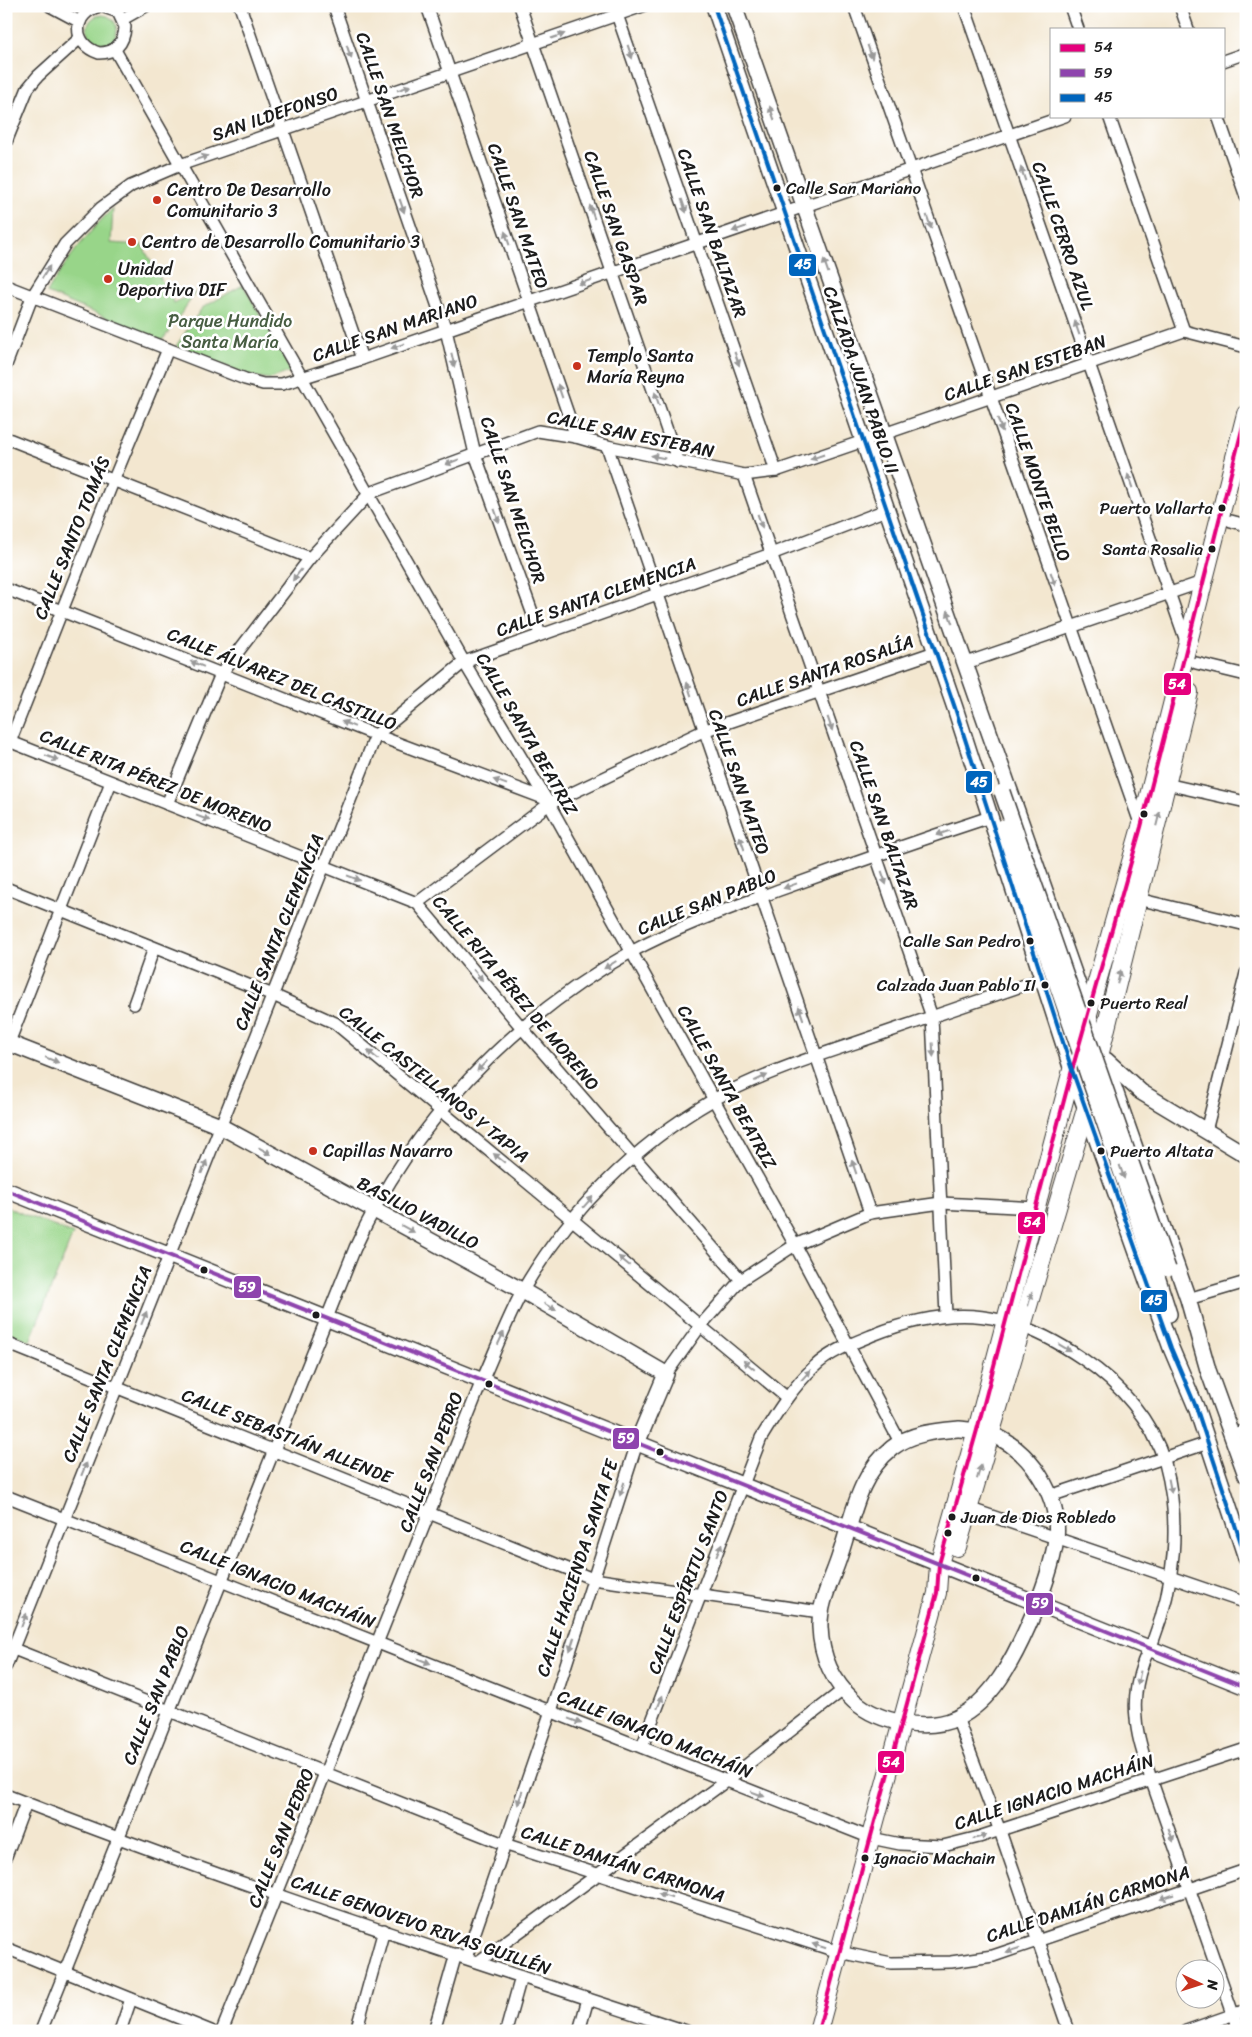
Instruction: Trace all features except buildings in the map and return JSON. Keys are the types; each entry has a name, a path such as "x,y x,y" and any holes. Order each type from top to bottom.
{"main road":[{"path":"818,2031 901,1722 1014,1322 1086,1109 1166,784 1205,581 1245,422"},
{"path":"1014,1322 1036,1208 1072,1070 1192,656 1238,523 1246,462"},
{"path":"945,1566 968,1508 984,1432"}],"street":[{"path":"51,6 80,22"},
{"path":"101,6 118,12 123,19 125,36 115,50 99,53 91,51 80,38 80,22 85,14 101,6"},
{"path":"123,19 146,6"},
{"path":"240,6 362,359"},
{"name":"CALLE SAN MELCHOR","path":"334,6 446,330 475,454 540,634"},
{"name":"CALLE SAN MATEO","path":"427,6 576,437"},
{"name":"CALLE SAN GASPAR","path":"520,6 678,462"},
{"name":"SAN ILDEFONSO","path":"6,365 32,297 65,244 101,208 142,180 180,165 533,44 616,11 642,6"},
{"name":"CALZADA JUAN PABLO II","path":"714,6 954,708 1072,1070 1171,1348 1196,1407 1246,1558"},
{"name":"CALZADA JUAN PABLO II","path":"734,6 966,663 1089,1016 1100,1054 1114,1088 1188,1299 1208,1370"},
{"name":"CALLE MONTE BELLO","path":"854,6 1141,827"},
{"name":"CALLE CERRO AZUL","path":"964,6 1192,656"},
{"path":"1070,6 1078,28"},
{"path":"1180,6 1188,28"},
{"name":"CALLE SAN BALTAZAR","path":"616,11 776,471"},
{"path":"6,142 28,88 38,76 80,38"},
{"name":"CALLE SANTA BEATRIZ","path":"115,50 370,493 464,662 547,802 632,952 795,1245 900,1442"},
{"path":"1224,61 1246,53"},
{"name":"CALLE SAN MARIANO","path":"6,286 263,384 282,384 529,302 1060,118"},
{"path":"1110,118 1184,331 1246,347"},
{"path":"1219,118 1246,198"},
{"name":"CALLE SAN ESTEBAN","path":"167,804 221,674 310,558 370,493 538,431 576,437 607,446 744,475 776,471 991,399 1184,331"},
{"name":"CALLE SANTO TOMÁS","path":"8,741 168,349"},
{"path":"6,438 114,479 310,558"},
{"name":"CALLE SAN MATEO","path":"607,446 703,731 870,1213"},
{"name":"CALLE SAN BALTAZAR","path":"744,475 932,1017 946,1316"},
{"name":"CALLE SANTA CLEMENCIA","path":"6,1666 10,1647 117,1387 376,736 464,662 771,554 886,510"},
{"path":"966,663 1205,581"},
{"name":"CALLE ÁLVAREZ DEL CASTILLO","path":"6,588 376,736 547,802"},
{"name":"CALLE SANTA ROSALÍA","path":"417,903 547,802 703,731 935,652"},
{"path":"1192,656 1246,675"},
{"name":"CALZADA JUAN PABLO II","path":"976,694 981,729 997,794"},
{"name":"CALZADA JUAN PABLO II","path":"954,708 970,731 997,794 1162,1271 1196,1407"},
{"name":"CALLE RITA PÉREZ DE MORENO","path":"8,741 417,903 522,1028 741,1280"},
{"path":"7,1045 112,782"},
{"path":"1166,784 1246,802"},
{"name":"CALLE SAN PABLO","path":"41,2031 168,1710 223,1580 355,1248 373,1210 440,1110 522,1028 575,987 632,952 695,922 761,897 990,817"},
{"name":"CALLE CASTELLANOS Y TAPIA","path":"6,888 273,995 335,1023 701,1324 786,1397"},
{"path":"1138,899 1246,926"},
{"path":"134,1004 154,948"},
{"path":"1206,1131 1246,973"},
{"name":"CALLE SAN PEDRO","path":"222,2031 481,1382 523,1291 573,1220 602,1186 633,1156 670,1128 714,1100 764,1076 816,1056 1042,979"},
{"path":"1052,1009 1065,1012 1071,1009 1076,1005 1081,993"},
{"name":"BASILIO VADILLO","path":"7,1045 220,1126 523,1291 666,1374"},
{"path":"1100,1054 1132,1085 1246,1155"},
{"path":"1097,1139 1104,1128 1110,1126 1116,1125 1128,1129"},
{"path":"6,1190 327,1318 481,1382 637,1442 847,1528 1038,1602 1246,1687"},
{"name":"CALLE HACIENDA SANTA FE","path":"434,2031 504,1844 551,1711 637,1442 666,1374 701,1324 741,1280 795,1245 870,1213 941,1203 1036,1208"},
{"name":"CALZADA JUAN PABLO II","path":"1162,1271 1239,1432 1246,1474"},
{"path":"1188,1299 1246,1282"},
{"name":"CALLE ESPÍRITU SANTO","path":"642,1747 762,1438 786,1397 815,1365 848,1344 899,1325 946,1316 978,1316 1014,1322 1065,1347 1102,1372 1122,1390 1138,1410 1157,1443 1164,1460 1171,1486 1175,1521 1171,1576 1150,1648 1143,1663 1137,1689 1136,1718 1151,1779 1239,2031"},
{"name":"CALLE SEBASTIÁN ALLENDE","path":"6,1342 593,1578 702,1596 820,1612"},
{"path":"959,1429 984,1432 1012,1446 1025,1457 1043,1482 1050,1496 1056,1538 1049,1570 1022,1640 1001,1677 978,1703 957,1718 931,1724 901,1722 870,1711 843,1690 827,1661 821,1637 820,1612 841,1554 853,1508 870,1471 900,1442 937,1431 959,1429"},
{"path":"1050,1496 1164,1460 1208,1443"},
{"name":"CALLE IGNACIO MACHÁIN","path":"6,1496 223,1580 870,1838 900,1844 943,1846 1000,1831 1151,1779 1246,1749"},
{"path":"968,1508 1246,1603"},
{"name":"CALLE DAMIÁN CARMONA","path":"10,1647 504,1844 839,1952 891,1963 951,1962 993,1956 1038,1943 1246,1870"},
{"path":"478,1962 726,1781 843,1690"},
{"path":"957,1718 1000,1831 1069,2031"},
{"name":"CALLE GENOVEVO RIVAS GUILLÉN","path":"6,1796 277,1895 588,1999 652,2025 686,2031"},
{"path":"6,1856 26,1803"},
{"path":"356,2031 384,1930"},
{"path":"6,1948 211,2031"},
{"path":"506,2031 521,1977"},
{"path":"120,2031 131,1999"},
{"path":"579,2031 588,1999"},
{"path":"1186,2031 1246,2010"}],"green space":[{"path":"102,15 113,19 117,30 113,41 102,45 91,41 87,30 91,19"},
{"name":"Unidad Deportiva DIF","path":"113,208 111,243 142,245 174,303 196,292 162,341 47,293 77,248"},
{"name":"Parque Hundido Santa María","path":"243,285 292,371 270,379 250,376 176,346 202,308"},
{"path":"6,1207 73,1234 30,1341 6,1331"}],"transit line":[{"name":"45","path":"714,6 955,708 1072,1070 1171,1348 1196,1407 1246,1558"},
{"name":"54","path":"818,2031 937,1593 939,1564 977,1430 1072,1070 1141,827 1246,414"},
{"name":"59","path":"6,1190 1246,1687"}],"place":[{"name":"Calle San Mariano","path":"777,188"},
{"name":"Centro De Desarrollo Comunitario 3","path":"157,200"},
{"name":"Centro de Desarrollo Comunitario 3","path":"132,242"},
{"name":"Unidad Deportiva DIF","path":"108,279"},
{"name":"Templo Santa María Reyna","path":"577,366"},
{"name":"Puerto Vallarta","path":"1222,508"},
{"name":"Santa Rosalia","path":"1212,549"},
{"name":"Calle San Pedro","path":"1030,941"},
{"name":"Calzada Juan Pablo II","path":"1045,985"},
{"name":"Puerto Real","path":"1091,1003"},
{"name":"Capillas Navarro","path":"313,1151"},
{"name":"Puerto Altata","path":"1101,1151"},
{"name":"Juan de Dios Robledo","path":"952,1517"},
{"name":"Ignacio Machain","path":"865,1858"}]}
